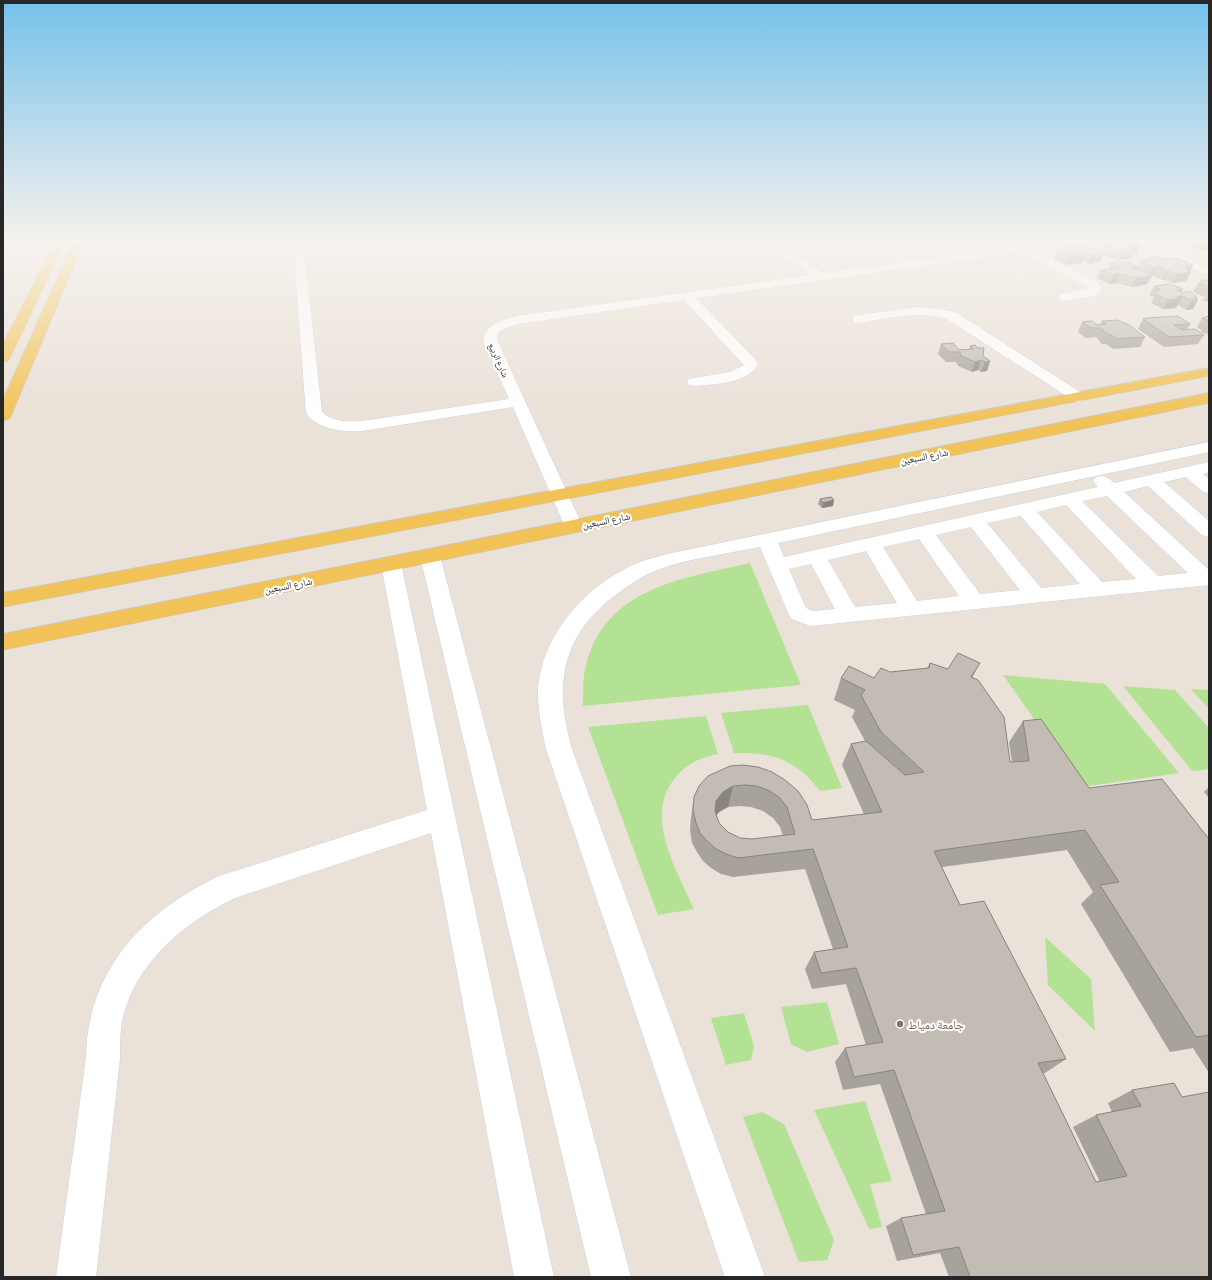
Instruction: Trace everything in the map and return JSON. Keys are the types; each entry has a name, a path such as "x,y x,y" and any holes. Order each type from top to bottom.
{"main road":[{"path":"3,358 31,302"},
{"path":"3,416 53,302"},
{"path":"3,600 1209,372"},
{"name":"شارع السبعين","path":"3,642 1209,398"}],"street":[{"path":"304,302 314,413 318,417 336,425 362,426 518,402"},
{"name":"شارع الربيع","path":"574,527 490,340 491,332 499,326 516,320 646,302"},
{"path":"692,302 750,362 751,365 747,371 738,375 694,382"},
{"path":"859,319 919,311 932,311 952,316 1078,397"},
{"path":"745,1277 559,749 552,721 551,682 558,653 572,626 591,604 615,584 642,570 672,559 1093,472 1209,446"},
{"path":"778,565 1209,467"},
{"path":"1189,471 1209,488"},
{"path":"1093,472 1208,578"},
{"path":"1151,480 1209,532"},
{"path":"1070,499 1153,584"},
{"path":"1025,509 1097,590"},
{"path":"975,520 1036,596"},
{"path":"924,532 975,603"},
{"path":"767,539 796,610 800,614 810,619 1208,578"},
{"path":"871,544 912,609"},
{"path":"430,556 611,1277"},
{"path":"816,556 850,616"},
{"path":"391,564 534,1277"},
{"path":"76,1277 103,1058 104,1032 110,1006 121,981 136,957 153,936 171,920 189,906 209,894 229,886 442,817"}],"green space":[{"path":"750,563 801,685 583,706 584,676 592,647 606,624 624,606 646,593 670,583 696,575"},
{"path":"1003,675 1105,684 1179,773 1082,787"},
{"path":"1123,686 1175,690 1209,728 1209,769 1192,771"},
{"path":"1191,689 1209,690 1209,709"},
{"path":"808,705 842,788 820,791 802,772 783,760 761,754 734,753 721,713"},
{"path":"706,716 718,754 698,760 681,771 672,782 665,797 662,813 663,829 667,846 694,909 658,915 588,727"},
{"path":"1045,937 1091,979 1095,1031 1048,985"},
{"path":"827,1002 839,1044 807,1052 791,1044 781,1007"},
{"path":"744,1013 754,1046 751,1060 726,1065 711,1018"},
{"path":"865,1101 892,1181 870,1184 882,1227 869,1229 814,1110"},
{"path":"762,1112 784,1124 834,1240 827,1260 799,1262 743,1117"}],"building":[{"path":"1178,316 1190,324 1174,325 1182,330 1195,329 1204,335 1169,337 1143,319 1146,318"},
{"path":"1209,316 1209,321 1202,318"},
{"path":"1117,320 1129,325 1145,337 1117,339 1110,334 1107,334 1101,328 1091,328 1082,322 1092,321 1097,325 1106,324 1102,321"},
{"path":"953,343 959,350 974,349 970,346 975,345 978,348 984,348 983,356 990,361 985,362 981,360 975,362 961,356 960,352 949,352 941,344"},
{"path":"831,497 834,500 823,503 820,499"},
{"path":"958,653 980,663 971,677 978,680 1004,717 1010,762 1029,761 1023,721 1041,719 1089,788 1162,779 1209,839 1209,1035 1196,1037 1100,885 1119,882 1085,830 934,851 960,905 984,901 1066,1059 1038,1063 1096,1182 1127,1176 1096,1115 1141,1106 1132,1090 1174,1083 1182,1097 1209,1092 1209,1277 970,1277 959,1247 913,1255 901,1218 945,1211 894,1070 854,1077 845,1048 883,1042 856,968 821,973 814,952 848,947 813,849 738,858 716,849 700,833 693,810 694,797 699,786 708,776 730,766 743,765 758,767 772,772 785,780 798,791 807,805 812,820 882,812 851,744 866,741 905,775 924,772 881,732 861,695 865,690 841,678 849,666 874,678 881,668 890,672 929,668 930,663 948,669","holes":["733,786 756,786 768,790 779,797 787,807 795,834 752,839 740,838 728,832 719,823 715,811 716,801 723,792"]}],"place":[{"name":"جامعة دمياط","path":"900,1024"}]}
